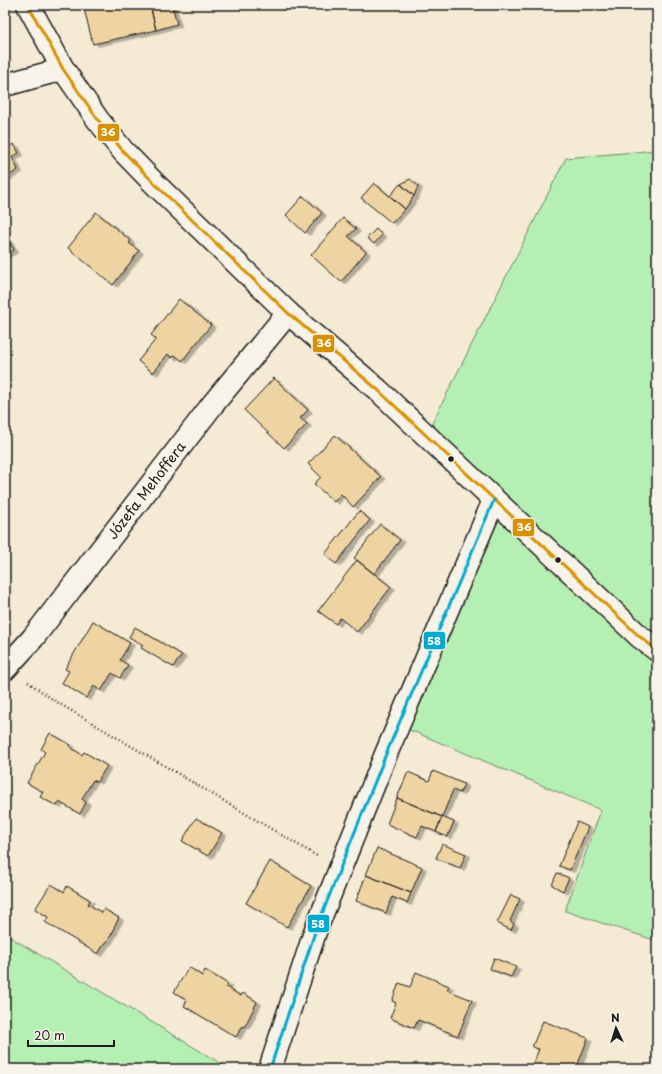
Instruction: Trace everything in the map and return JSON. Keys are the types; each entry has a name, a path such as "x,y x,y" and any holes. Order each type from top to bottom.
{"street":[{"path":"28,5 63,69 98,120 123,151 155,184 288,313 378,390 633,630 657,650"},
{"path":"5,85 63,69"},
{"name":"Józefa Mehoffera","path":"6,668 33,638 213,404 288,313"},
{"path":"270,1069 316,929 386,754 494,500"}],"path":[{"path":"6,668 55,701 340,869"}],"green space":[{"path":"657,150 657,941 565,911 601,810 398,725 494,500 426,435 566,158"},
{"path":"5,934 230,1069 12,1069 5,1064"}],"building":[{"path":"83,5 150,5 156,30 93,44"},
{"path":"150,5 172,5 177,24 156,30"},
{"path":"14,144 19,153 12,157 18,170 5,178 5,145 7,147"},
{"path":"410,179 418,186 414,196 401,184"},
{"path":"374,183 405,209 392,223 361,198"},
{"path":"400,184 414,196 405,209 390,196"},
{"path":"303,196 322,213 305,233 286,215"},
{"path":"96,212 131,241 129,243 139,251 113,285 68,248"},
{"path":"343,218 356,229 348,236 366,252 341,282 311,255"},
{"path":"376,229 382,235 374,244 367,238"},
{"path":"5,235 14,250 5,255"},
{"path":"179,299 211,325 182,361 175,355 172,358 168,354 153,373 138,361 156,339 151,335"},
{"path":"274,378 308,410 300,418 307,424 284,448 244,410"},
{"path":"335,435 381,477 353,507 341,494 334,502 314,484 321,477 308,464"},
{"path":"359,511 370,520 336,564 325,554"},
{"path":"380,524 400,540 374,574 354,558"},
{"path":"357,560 391,587 357,632 340,618 336,624 318,611"},
{"path":"93,621 130,643 120,660 128,665 120,678 112,673 101,691 94,686 86,698 62,683 69,671 65,669"},
{"path":"135,627 182,655 173,667 141,648 143,645 129,637"},
{"path":"50,733 71,745 70,747 82,755 84,752 107,766 97,782 93,780 82,799 86,802 80,814 59,802 57,806 40,797 43,792 27,783 45,752 41,749"},
{"path":"433,771 464,784 460,793 453,790 442,817 397,798 408,772 429,781"},
{"path":"397,798 442,817 436,832 422,826 417,837 387,824"},
{"path":"442,817 454,822 447,837 436,832"},
{"path":"196,818 222,833 208,856 182,841"},
{"path":"577,822 588,827 570,870 559,866"},
{"path":"442,844 466,854 460,868 436,858"},
{"path":"377,848 422,867 411,893 366,875"},
{"path":"270,861 311,886 287,927 246,903"},
{"path":"557,873 569,878 563,891 552,885"},
{"path":"366,875 411,893 407,903 392,897 386,913 356,901"},
{"path":"51,884 64,892 67,886 90,900 88,904 102,913 104,909 119,918 107,942 98,954 45,922 48,917 35,909"},
{"path":"511,895 520,899 510,921 514,924 511,930 497,923"},
{"path":"494,958 516,967 511,977 490,969"},
{"path":"189,967 202,976 205,970 228,984 226,987 241,996 243,993 257,1002 245,1026 242,1027 236,1037 184,1006 187,1000 174,992"},
{"path":"416,972 449,986 447,990 472,1000 458,1036 418,1020 414,1028 390,1018 396,1003 392,1001 399,983 410,987"},
{"path":"543,1021 588,1038 576,1069 531,1069 539,1049 532,1047"}],"transit line":[{"name":"36","path":"28,5 63,69 98,120 123,151 155,184 288,313 378,390 639,636 657,650"},
{"name":"58","path":"270,1069 316,929 386,754 494,500"}]}
